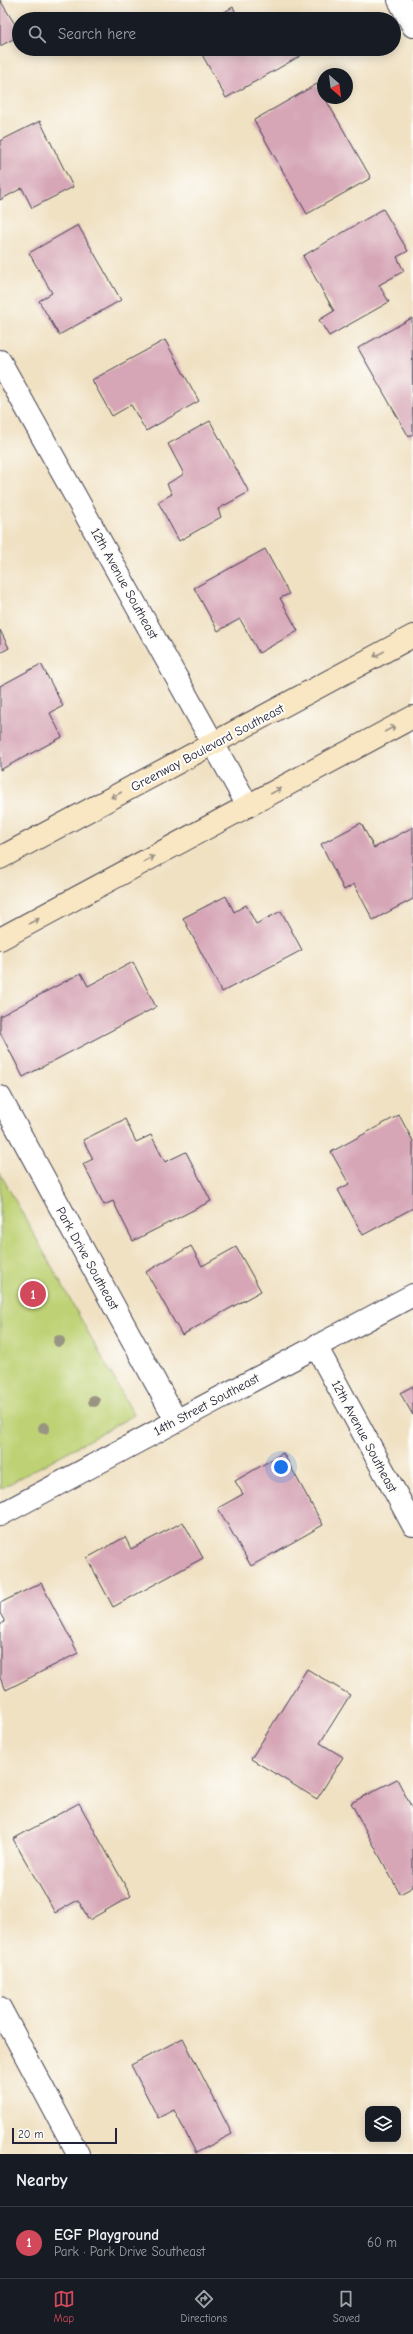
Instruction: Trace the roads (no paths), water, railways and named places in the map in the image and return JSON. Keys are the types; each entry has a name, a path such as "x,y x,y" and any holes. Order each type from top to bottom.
{"street":[{"path":"399,0 413,26"},
{"name":"12th Avenue Southeast","path":"0,361 248,806"},
{"name":"Greenway Boulevard Southeast","path":"0,858 413,636"},
{"path":"0,939 413,717"},
{"name":"Park Drive Southeast","path":"0,1097 176,1420"},
{"name":"14th Street Southeast","path":"0,1515 413,1295"},
{"name":"12th Avenue Southeast","path":"316,1346 413,1526"},
{"path":"0,2008 78,2154"}],"place":[{"name":"EGF Playground","path":"33,1294"}]}
